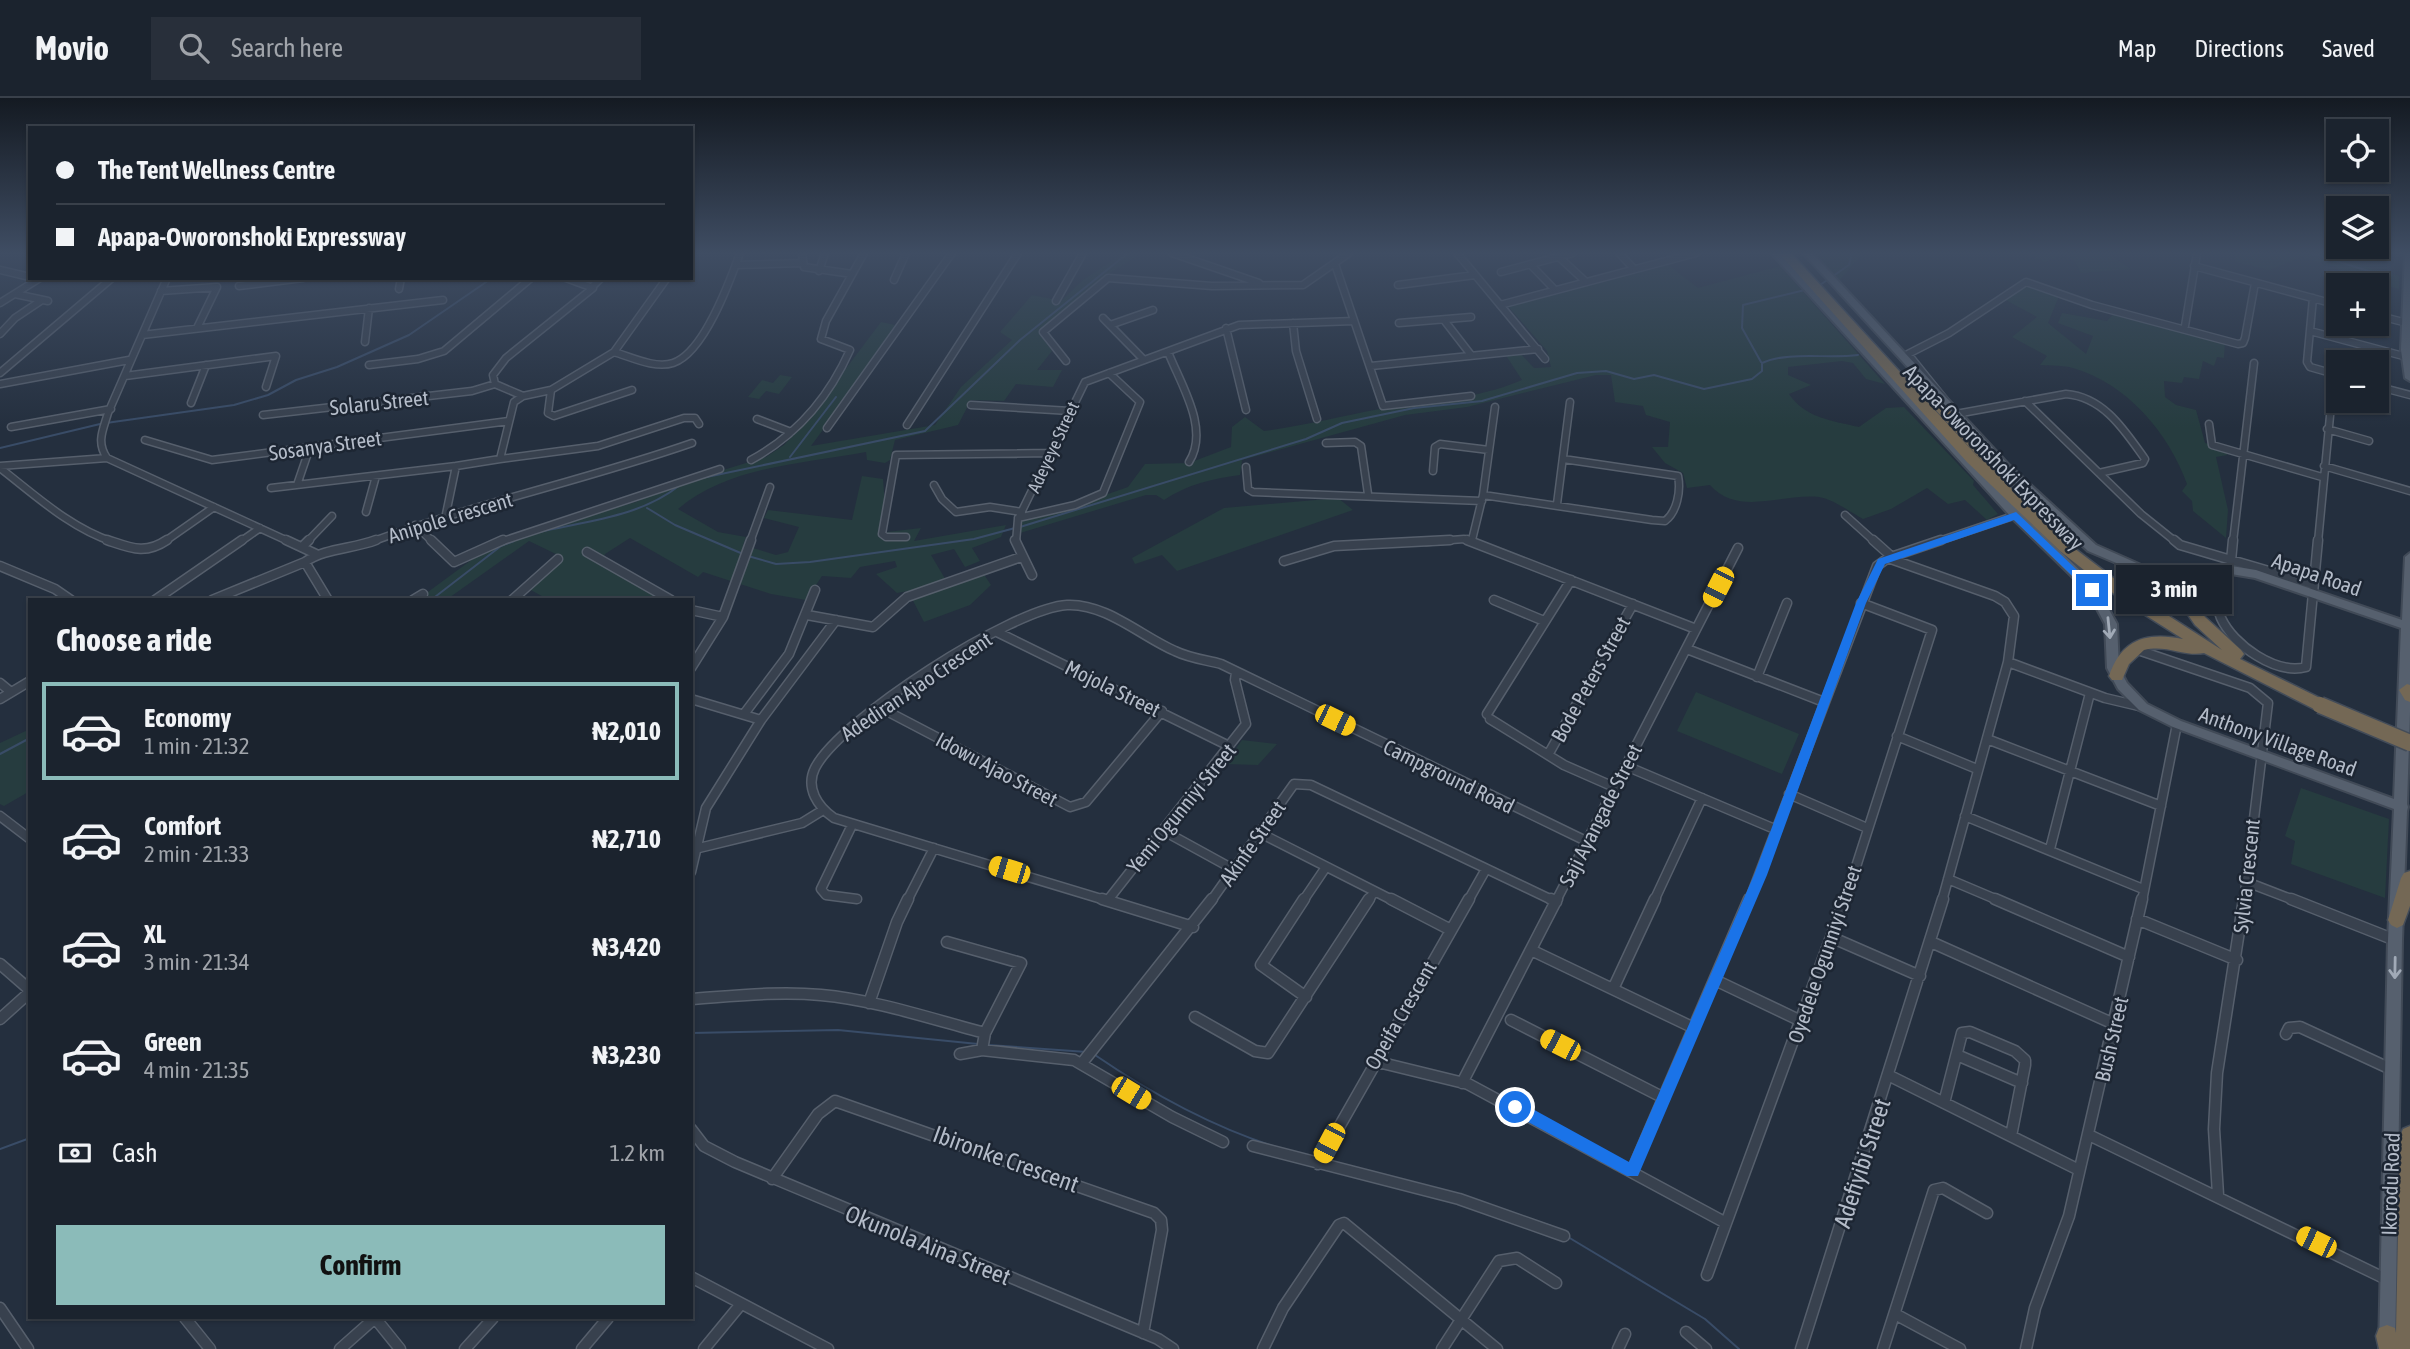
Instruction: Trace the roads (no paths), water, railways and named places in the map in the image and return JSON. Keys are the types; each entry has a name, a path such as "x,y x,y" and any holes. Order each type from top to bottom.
{"highway":[{"path":"1841,311 1920,393"},
{"path":"1848,311 1920,393 1923,410 1938,427"},
{"name":"Apapa-Oworonshoki Expressway","path":"1920,393 1958,421 2055,527 2097,563 2179,619 2322,702"},
{"name":"Apapa-Oworonshoki Expressway","path":"1920,393 1938,427 2021,510 2128,597 2217,654 2322,702 2410,733"},
{"path":"1958,421 2002,469"},
{"path":"1978,437 1989,454"},
{"path":"2209,572 2192,581 2189,606 2200,621 2236,654"},
{"path":"2117,676 2125,654 2133,648 2155,641 2217,654"},
{"path":"2322,702 2410,743"},
{"path":"2397,920 2410,878"},
{"name":"Ikorodu Road","path":"2407,1349 2410,1136"}],"main road":[{"name":"Apapa-Oworonshoki Expressway","path":"1835,311 1920,393 1946,403 1958,421 1978,437 2002,469 2092,548 2140,569 2209,572"},
{"name":"Apapa-Oworonshoki Expressway","path":"1854,311 1920,393"},
{"path":"2407,311 2407,357 2410,378"},
{"name":"Apapa-Oworonshoki Expressway","path":"1938,427 2016,515 2092,590 2106,609 2111,624 2111,654 2117,676"},
{"name":"Ikorodu Road","path":"2388,1345 2395,940 2402,807 2402,724 2409,693 2407,626 2410,557"},
{"name":"Apapa Road","path":"2209,572 2244,572 2312,588 2407,626"},
{"name":"Anthony Village Road","path":"2117,676 2143,707 2176,724 2402,807"}],"street":[{"path":"0,334 15,318 27,311"},
{"path":"0,373 73,311"},
{"path":"107,458 100,443 110,410 152,311"},
{"path":"197,328 205,311"},
{"path":"142,335 333,311"},
{"path":"365,342 368,311"},
{"path":"369,365 418,359 444,351 491,311"},
{"path":"523,396 495,384 493,375 506,358 565,311"},
{"path":"500,458 514,402 523,396 551,390 614,352 643,311"},
{"path":"614,352 668,363 680,360 714,311"},
{"path":"751,460 768,453 791,432 836,380 850,353 848,347 825,343 821,339 831,311"},
{"path":"827,428 910,311"},
{"path":"907,425 980,311"},
{"path":"1066,361 1043,332 1068,311"},
{"path":"1110,325 1149,311"},
{"path":"1351,311 1385,407 1471,396"},
{"path":"1506,311 1545,359"},
{"path":"1946,403 1940,390 1908,354 1949,333 1982,311"},
{"path":"2115,311 2185,326 2243,343 2249,311"},
{"path":"2185,326 2187,311"},
{"path":"2312,311 2307,362 2310,367 2326,371"},
{"path":"1399,323 1471,317"},
{"path":"1103,318 1144,360"},
{"path":"2389,318 2407,323"},
{"path":"1444,320 1471,355"},
{"name":"Adeyeye Street","path":"1021,556 1015,538 1019,516 1085,382 1226,328 1254,322 1354,321"},
{"path":"1293,323 1296,351 1317,419"},
{"path":"1226,328 1246,410"},
{"path":"2310,331 2407,357"},
{"path":"1371,366 1538,349"},
{"path":"444,351 451,358"},
{"path":"1168,352 1199,433 1196,451 1189,462"},
{"path":"125,376 276,356 266,387"},
{"path":"0,384 129,360"},
{"path":"2231,562 2254,363"},
{"path":"191,404 206,365"},
{"path":"934,485 942,499 956,512 990,507 1019,516 1076,505 1103,493 1140,402 1109,373"},
{"name":"Solaru Street","path":"262,415 472,391 495,384"},
{"path":"2389,389 2410,395"},
{"path":"551,390 548,414 554,416 632,390"},
{"path":"1958,421 2025,401 2066,394 2079,395 2096,403 2120,424 2144,459 2143,463 2099,472"},
{"path":"2025,401 2164,535 2198,553 2312,588"},
{"path":"1557,504 1570,402"},
{"path":"971,405 1070,411"},
{"path":"1472,540 1482,498 1495,407"},
{"path":"11,427 110,410"},
{"path":"2209,572 2221,592 2221,619 2236,637 2265,660 2287,670 2296,671 2306,667 2330,413"},
{"path":"271,488 598,446 684,418 695,418 699,424"},
{"path":"757,419 791,432"},
{"name":"Sosanya Street","path":"145,440 199,459 212,460 509,421"},
{"path":"2209,424 2212,445 2322,477"},
{"path":"2327,429 2370,441"},
{"path":"1326,443 1355,442 1361,446 1368,494"},
{"name":"Anipole Crescent","path":"217,598 305,562 316,554 355,548 446,514 601,474 692,443"},
{"path":"1433,471 1434,447 1440,444 1489,450"},
{"path":"297,485 310,447"},
{"path":"906,537 886,537 882,534 892,468 899,453 1051,453"},
{"path":"0,467 107,458 316,554"},
{"path":"1246,467 1248,489 1253,492 1482,498 1557,504 1665,521 1673,515 1680,485 1678,476 1563,459"},
{"path":"446,514 456,466"},
{"path":"2324,466 2410,491"},
{"path":"0,467 61,515 95,536 141,551 154,550 214,507"},
{"path":"415,525 454,562 458,562 516,534 720,469"},
{"path":"366,512 376,476"},
{"path":"693,665 723,617 770,487"},
{"path":"1845,515 1890,557"},
{"path":"1632,1171 1777,830 1877,566 1890,557 2016,515"},
{"path":"302,547 332,516"},
{"path":"158,598 260,528"},
{"path":"1283,561 1334,546 1358,547 1457,538 1472,540 1696,629"},
{"name":"Saji Ayangade Street","path":"1462,1083 1738,548"},
{"path":"587,552 668,598"},
{"path":"807,615 873,627 906,597 1021,556 1032,575"},
{"name":"Adefiyibi Street","path":"1801,1349 1931,942 2008,662 2016,615 2011,605 1995,596 1890,557"},
{"path":"514,598 558,559"},
{"path":"305,562 327,598"},
{"path":"0,566 22,578 61,590 69,598"},
{"path":"1571,580 1489,716 1548,755 1614,787"},
{"path":"744,714 780,669 807,615 815,590"},
{"path":"416,598 423,594"},
{"path":"1494,600 1544,621"},
{"path":"1757,677 1787,603"},
{"name":"Oyedele Ogunniyi Street","path":"1707,1275 1833,937 1932,630 1861,603"},
{"name":"Bode Peters Street","path":"1548,755 1633,604"},
{"name":"Adediran Ajao Crescent","path":"823,810 812,790 816,767 839,736 879,707 997,632 1040,611 1065,605 1080,606 1175,651 1236,672"},
{"path":"693,611 723,617"},
{"path":"693,866 706,808 761,720 836,620"},
{"name":"Mojola Street","path":"997,632 1229,746"},
{"name":"Sylvia Crescent","path":"2133,648 2250,688 2265,697 2268,703 2244,881 2237,960 2215,1100 2218,1195"},
{"path":"1687,649 1824,702"},
{"name":"Anthony Village Road","path":"2008,662 2090,693 2143,707"},
{"name":"Yemi Ogunniyi Street","path":"1108,900 1246,724 1235,680 1236,672"},
{"name":"Campground Road","path":"1236,672 1586,841"},
{"path":"0,699 28,682"},
{"path":"0,683 11,692"},
{"path":"2050,849 2090,693"},
{"path":"693,700 761,720"},
{"name":"Idowu Ajao Street","path":"879,707 1070,807 1086,802 1162,711"},
{"name":"Bush Street","path":"2026,1349 2035,1308 2069,1216 2089,1135 2161,806 2176,724"},
{"path":"1898,736 1977,769"},
{"path":"1987,738 2161,806"},
{"path":"1626,766 1777,830"},
{"name":"Akinfe Street","path":"1086,1057 1193,927 1290,788 1304,783 1556,902"},
{"path":"1789,794 1867,828"},
{"path":"1613,989 1702,798"},
{"path":"699,848 802,823 823,810 852,825 1193,927"},
{"path":"0,816 28,837"},
{"path":"1965,816 2143,889"},
{"path":"852,825 821,889 826,895 857,899"},
{"path":"1163,830 1233,869"},
{"path":"1260,833 1449,929"},
{"path":"869,1003 897,922 934,848"},
{"path":"1306,997 1261,965 1326,867"},
{"name":"Opeifa Crescent","path":"1319,1161 1449,929 1486,869"},
{"path":"1948,879 2129,957"},
{"path":"2244,881 2395,940"},
{"path":"1195,1017 1255,1051 1268,1053 1374,892"},
{"path":"2137,919 2237,960"},
{"path":"1833,937 1920,976"},
{"path":"947,942 1021,963 983,1043 960,1054"},
{"path":"1931,942 2114,1024"},
{"path":"1531,950 1694,1028"},
{"path":"0,964 28,989"},
{"path":"1715,980 1801,1021"},
{"path":"0,1019 28,993"},
{"path":"693,999 795,994 869,1003 983,1043 1044,1055 1086,1057 1172,1117 1223,1142"},
{"path":"1511,1020 1664,1098"},
{"path":"2287,1034 2289,1028 2300,1027 2393,1070"},
{"path":"1944,1103 1961,1037 1966,1031 2015,1051 2025,1060 2011,1136"},
{"path":"1957,1055 2022,1083"},
{"path":"1374,1061 1462,1083 1515,1107 1726,1223"},
{"path":"1890,1076 2079,1170"},
{"name":"Ibironke Crescent","path":"772,1179 818,1114 835,1101 1154,1213 1161,1220 1162,1230 1143,1333"},
{"name":"Okunola Aina Street","path":"693,1132 704,1146 772,1179 1143,1333 1173,1349"},
{"path":"2089,1135 2218,1195 2388,1280"},
{"path":"1254,1146 1459,1199 1564,1236"},
{"path":"1883,1349 1934,1190 1943,1188 1987,1213"},
{"path":"1263,1349 1283,1308 1342,1224 1497,1349"},
{"path":"1443,1349 1499,1261 1507,1257 1517,1258 1556,1283"},
{"path":"693,1278 828,1349"},
{"path":"704,1349 741,1304"},
{"path":"0,1308 28,1349"},
{"path":"1895,1314 1960,1349"},
{"path":"186,1319 209,1349"},
{"path":"340,1349 374,1319"},
{"path":"376,1319 400,1349"},
{"path":"465,1349 492,1319"},
{"path":"582,1349 607,1319"},
{"path":"1686,1332 1706,1349"},
{"path":"1618,1349 1625,1335"}],"waterway":[{"path":"106,423 234,405 268,395 296,380 337,367 409,335 443,311"},
{"path":"702,478 925,431 1020,340 1056,311"},
{"path":"1743,311 1742,328 1761,362"},
{"path":"1020,527 1306,439 1342,423 1414,408 1482,401 1577,373 1606,371 1634,379 1654,375 1704,389 1752,379 1762,371 1762,363 1772,359 1858,355"},
{"path":"790,457 836,397"},
{"path":"0,448 100,424"},
{"path":"539,532 630,511 664,496 680,485"},
{"path":"647,508 675,525 743,554"},
{"path":"748,556 776,564 810,562 974,539 1015,528"},
{"path":"434,598 501,546 514,541"},
{"path":"0,754 28,739"},
{"path":"693,1033 838,1030 978,1044"},
{"path":"988,1045 1087,1052"},
{"path":"1095,1055 1182,1108 1276,1147"},
{"path":"0,1149 28,1139"},
{"path":"1484,1203 1551,1226"},
{"path":"1568,1237 1705,1319 1739,1349"}]}
